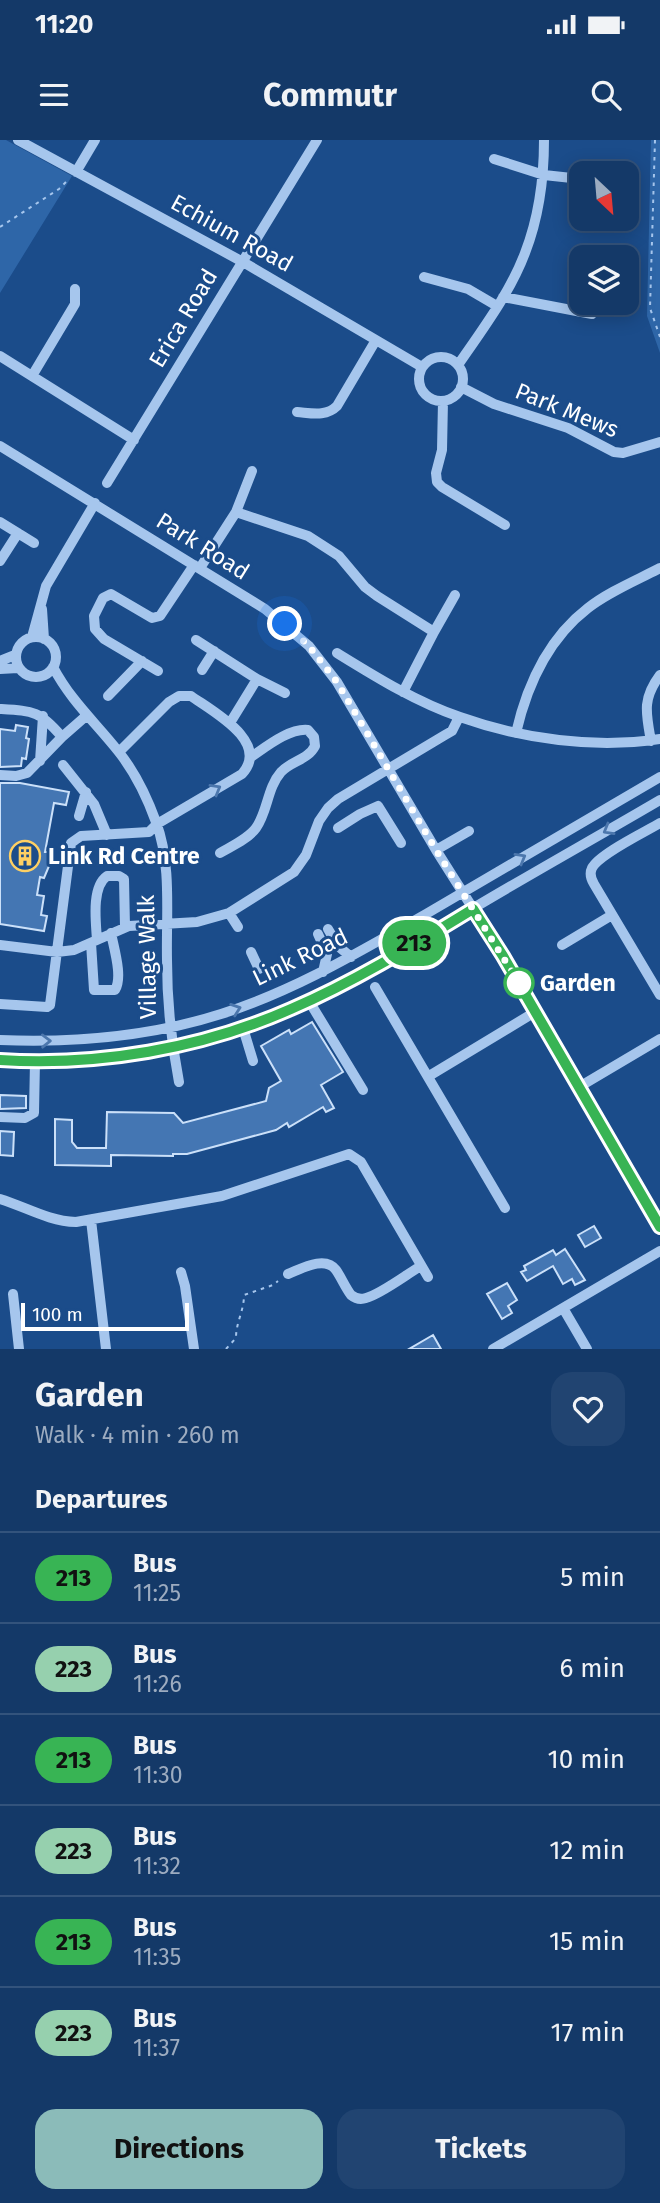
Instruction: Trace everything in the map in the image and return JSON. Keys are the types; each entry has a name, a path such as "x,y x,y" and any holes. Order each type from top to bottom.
{"street":[{"name":"Echium Road","path":"18,140 243,262 422,367"},
{"path":"76,172 95,140"},
{"name":"Erica Road","path":"107,483 317,140"},
{"path":"458,365 500,301 525,255 544,175 544,140"},
{"path":"494,159 544,175 569,178"},
{"path":"424,277 500,301 569,311"},
{"path":"32,376 75,304 75,289"},
{"path":"296,412 325,414 335,409 376,340"},
{"path":"0,356 134,440"},
{"path":"433,358 453,360 463,376 457,394 443,401 424,394 418,381 422,367 433,358"},
{"name":"Park Mews","path":"461,387 494,404 568,428 614,452 623,453 660,442"},
{"path":"443,401 442,450 436,473 437,482 505,525"},
{"name":"Park Road","path":"0,446 265,609 309,646 337,682 436,850 503,956 660,1227"},
{"path":"158,671 104,639 95,629 94,616 103,598 113,594 152,618 160,615 236,512 252,471"},
{"path":"38,638 46,586 95,503"},
{"path":"236,512 317,541 339,556 371,591 434,632"},
{"path":"0,522 34,543"},
{"path":"0,561 18,533"},
{"path":"516,733 529,689 558,637 590,606 660,568"},
{"path":"403,692 455,595"},
{"path":"18,668 15,655 21,643 38,638"},
{"path":"0,669 18,668 29,676 43,676 53,667 55,651 38,638"},
{"path":"196,640 257,679 285,693"},
{"path":"202,670 214,651"},
{"path":"337,653 403,692 459,717 516,733 602,743 655,740 646,701 660,676"},
{"path":"0,661 15,655"},
{"path":"108,696 142,662"},
{"name":"Village Walk","path":"53,667 70,696 119,752 141,785 157,824 164,854 170,1028 179,1082"},
{"name":"Village Walk","path":"43,676 70,696"},
{"path":"230,723 257,679"},
{"path":"0,1004 50,1005 71,843 81,836 149,832 157,824 242,774 248,768 251,757 238,730 191,696 179,696 169,702 119,752"},
{"path":"0,709 24,710 43,716 62,737"},
{"path":"40,761 43,716"},
{"path":"0,775 22,775 86,716"},
{"path":"0,945 57,952 75,950 125,927 197,922 229,913 294,872 306,855 319,821 328,808 388,768 445,736 452,731 459,717"},
{"path":"220,853 249,836 256,828 278,776 287,767 311,753 315,742 308,730 301,729 251,757"},
{"path":"63,765 86,792 102,819 107,835"},
{"name":"Link Road","path":"0,1040 118,1037 170,1028 250,1004 351,957 660,777"},
{"path":"79,816 86,792"},
{"path":"348,793 360,814"},
{"name":"Link Road","path":"0,1060 35,1062 105,1058 172,1047 243,1028 354,979 660,800"},
{"path":"338,828 360,814 379,807 401,844"},
{"path":"660,823 601,857 593,867 591,879 660,995"},
{"path":"436,850 469,831"},
{"path":"111,933 118,986 115,990 97,991 94,989 94,941 97,897 99,883 107,876 124,879 125,927"},
{"path":"229,913 237,927"},
{"path":"562,945 612,915"},
{"path":"323,972 327,954 323,932 351,957"},
{"path":"251,952 259,968"},
{"path":"375,987 505,1208"},
{"path":"309,1001 362,1090"},
{"path":"429,1076 535,1012"},
{"path":"243,1028 253,1061"},
{"path":"579,1087 660,1039"},
{"path":"0,1117 25,1118 33,1115 35,1062"},
{"path":"0,1199 62,1221 91,1220 222,1196 349,1154 361,1162 428,1277"},
{"path":"91,1220 106,1349"},
{"path":"493,1349 660,1251"},
{"path":"288,1274 321,1263 329,1264 336,1269 351,1295 358,1299 372,1296 421,1266"},
{"path":"181,1272 194,1349"},
{"path":"13,1294 19,1349"},
{"path":"563,1308 587,1349"}],"path":[{"path":"655,140 650,308 660,337"},
{"path":"0,227 59,188 76,172"},
{"path":"226,1349 236,1338 236,1325 244,1311 244,1295 272,1285 288,1274"}],"shaded area":[{"path":"0,140 6,140 72,176 0,293"},
{"path":"651,140 660,140 660,353 647,316"}],"building":[{"path":"16,725 28,727 26,759 22,758 21,766 0,767 0,729 15,731"},
{"name":"Link Rd Centre","path":"0,783 20,783 69,792 66,805 54,803 45,852 49,852 49,866 44,878 40,877 37,895 44,896 41,915 47,916 44,931 0,924"},
{"path":"312,1022 343,1072 321,1085 334,1108 326,1112 323,1107 289,1127 287,1123 276,1130 187,1154 111,1155 111,1166 55,1165 55,1119 72,1120 72,1142 77,1148 106,1148 107,1112 174,1113 183,1123 266,1101 269,1088 281,1081 261,1046 289,1030 291,1034"},
{"path":"0,1095 26,1096 26,1108 0,1109"},
{"path":"0,1131 14,1132 13,1156 0,1155"},
{"path":"594,1226 601,1238 585,1247 578,1235"},
{"path":"565,1249 585,1280 575,1285 572,1279 563,1284 553,1266 527,1281 521,1272 526,1270 524,1266 553,1250 556,1255"},
{"path":"507,1283 517,1300 508,1306 512,1313 502,1319 487,1294"},
{"path":"433,1335 441,1349 409,1349"}],"bus line":[{"name":"213","path":"0,1060 35,1062 105,1058 188,1044 221,1035 273,1017 337,987 473,909 660,1227"}],"place":[{"name":"Link Rd Centre","path":"25,856"},
{"name":"Garden","path":"519,983"}],"route":[{"path":"285,624 309,646 337,682 436,850 519,983"}]}
